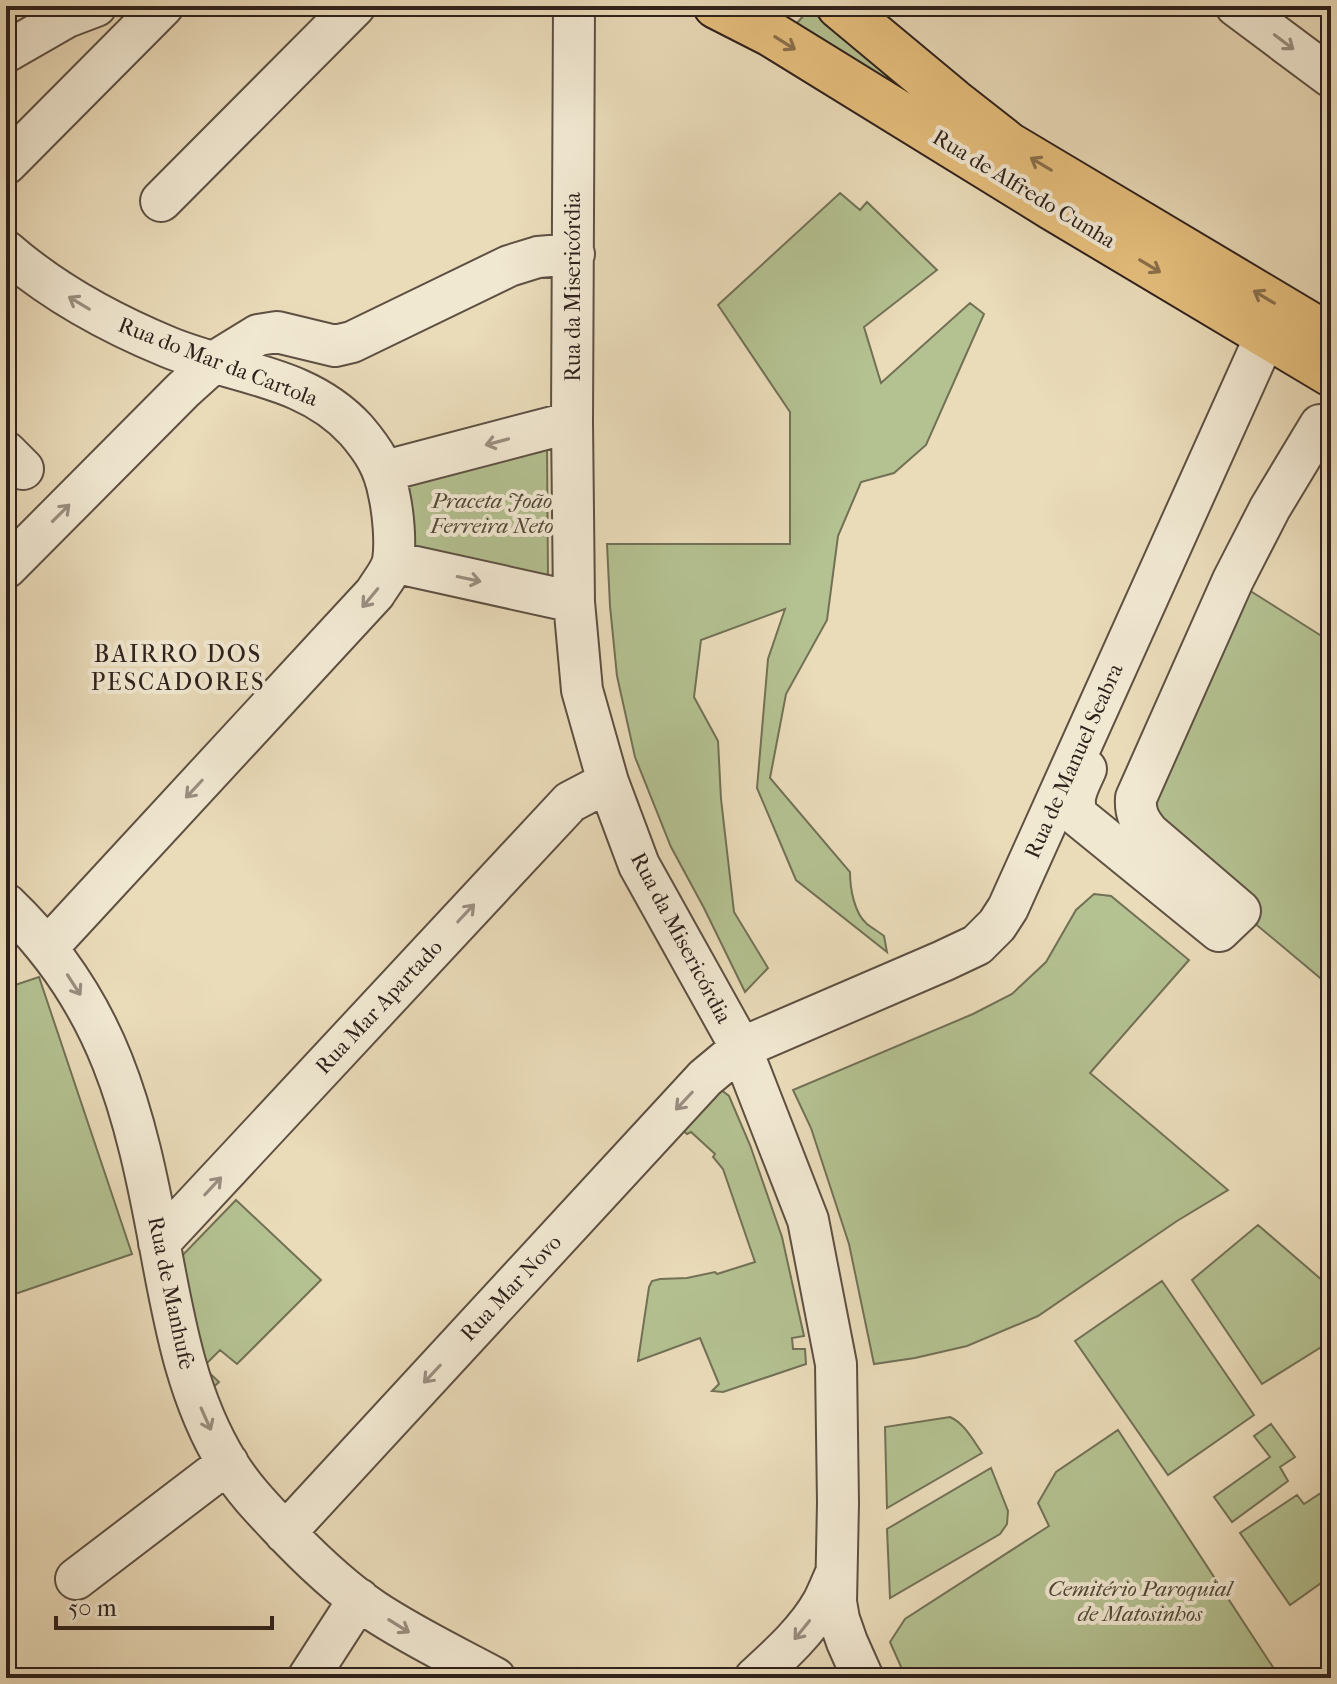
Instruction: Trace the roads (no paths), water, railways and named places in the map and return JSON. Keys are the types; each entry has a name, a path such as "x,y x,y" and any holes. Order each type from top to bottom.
{"main road":[{"name":"Rua de Alfredo Cunha","path":"716,6 771,34 1331,374"},
{"name":"Rua de Alfredo Cunha","path":"839,6 1009,145 1331,337"}],"street":[{"path":"6,52 67,17 96,6"},
{"path":"10,149 163,6"},
{"path":"161,201 355,6"},
{"name":"Rua da Misericórdia","path":"574,6 574,602 582,690 608,782 639,865 741,1048 808,1220 836,1364 836,1602 839,1619 863,1678"},
{"path":"1236,6 1331,77"},
{"name":"Rua do Mar da Cartola","path":"6,251 58,291 95,313 169,348 305,391 341,414 365,441 385,471 393,514 393,562"},
{"path":"6,568 183,390 214,362 258,335 277,332 335,346 352,342 509,266 538,257 574,254"},
{"name":"Rua de Manuel Seabra","path":"741,1048 977,945 997,925 1008,908 1266,335"},
{"path":"1331,386 1303,368 1293,366 1281,368 1260,386 1074,801 1079,817 1219,931 1240,911 1149,833 1139,822 1136,798 1219,611 1270,508 1320,425 1331,432"},
{"path":"385,471 572,422"},
{"path":"47,948 375,593 393,562 574,602"},
{"name":"Rua Mar Apartado","path":"159,1243 570,802 608,782"},
{"name":"Rua de Manhufe","path":"6,904 70,977 89,1009 118,1074 135,1127 189,1379 228,1463 285,1533 316,1564 359,1599 420,1639 495,1678"},
{"name":"Rua Mar Novo","path":"285,1533 705,1078 741,1048"},
{"path":"76,1579 228,1463"},
{"path":"755,1678 806,1625 822,1603 836,1573"},
{"path":"308,1678 359,1599"}],"district":[{"name":"BAIRRO DOS PESCADORES","path":"178,668"}],"park label":[{"name":"Praceta João Ferreira Neto","path":"492,514"},
{"name":"Cemitério Paroquial de Matosinhos","path":"1140,1602"}]}
